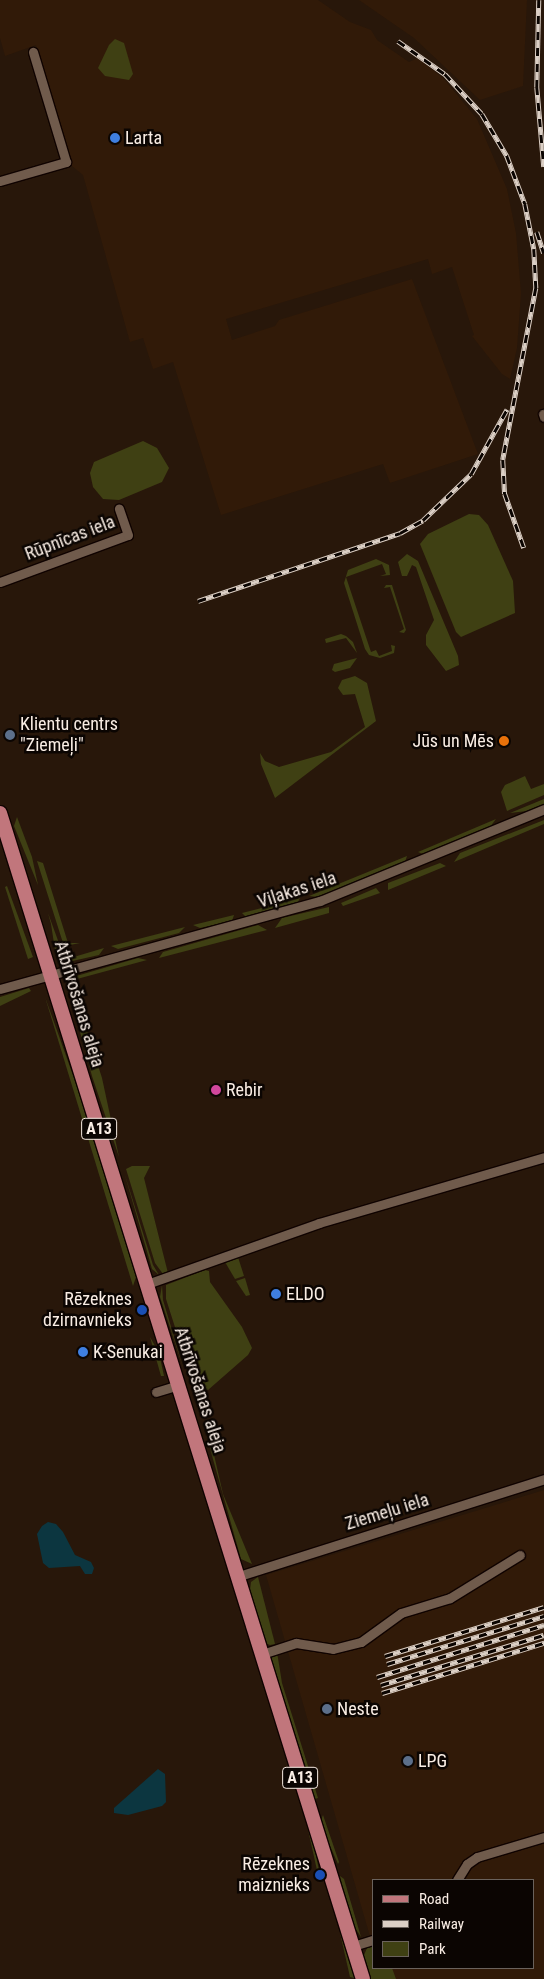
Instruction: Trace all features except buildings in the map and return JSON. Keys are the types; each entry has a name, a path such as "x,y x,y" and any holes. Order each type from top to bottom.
{"main road":[{"name":"Atbrīvošanas aleja","path":"0,813 239,1576 362,1979"}],"street":[{"path":"0,181 66,162 33,52"},
{"name":"Rūpnīcas iela","path":"0,582 128,535 119,509"},
{"name":"Viļakas iela","path":"0,989 320,901 544,809"},
{"path":"147,1284 319,1223 544,1157"},
{"path":"156,1392 179,1385"},
{"name":"Ziemeļu iela","path":"239,1576 544,1480"},
{"path":"262,1654 296,1643 333,1649 361,1642 401,1613 450,1598 520,1555"},
{"path":"458,1879 467,1864 477,1857 544,1837"},
{"path":"353,1946 372,1940"}],"shaded area":[{"path":"0,0 318,0 350,22 371,30 377,40 409,62 418,58 444,79 477,119 507,189 516,233 521,293 517,348 510,379 502,374 472,336 474,335 452,267 432,274 428,259 226,319 232,340 275,326 279,320 412,279 478,454 390,483 383,464 221,515 173,362 153,369 143,338 130,342 83,175 72,166 36,45 5,56 0,38"},
{"path":"359,0 527,0 523,86 480,100 414,38"},
{"path":"544,1490 544,1979 382,1979 379,1969 534,1969 534,1879 372,1879 372,1944 266,1575"}],"green space":[{"path":"115,39 124,43 133,74 129,80 105,76 98,68 109,45"},
{"path":"143,441 157,448 169,468 162,482 119,500 103,499 93,487 90,473 94,462"},
{"path":"469,514 479,515 488,525 513,581 515,613 461,637 456,632 420,544 428,534"},
{"path":"407,554 418,561 458,656 459,665 446,671 426,645 426,635 434,620 416,567 412,565 407,576 402,576 398,562"},
{"path":"376,559 389,565 390,575 380,576 386,574 382,564 346,577 371,652 376,650 379,656 392,651 391,645 395,646 394,653 380,658 369,655 365,649 344,583 348,570"},
{"path":"386,585 392,585 406,630 404,633 399,632 404,629 390,587 384,588"},
{"path":"341,634 353,642 357,653 346,638 326,643 325,639"},
{"path":"357,658 350,668 335,672 332,670 334,664"},
{"path":"355,676 367,683 376,721 275,798 261,764 260,753 265,761 279,767 331,752 365,727 355,694 343,695 338,688 342,680"},
{"path":"525,776 531,789 544,784 544,795 507,811 501,792 505,785"},
{"path":"544,799 544,804 527,811 510,813"},
{"path":"17,817 32,857 38,885 14,826"},
{"path":"496,819 490,827 423,854 418,852"},
{"path":"544,820 544,824 454,862 460,853"},
{"path":"407,856 405,862 318,897 309,896"},
{"path":"37,861 43,863 68,943 80,943 65,946 63,943"},
{"path":"440,863 446,866 388,890 388,883"},
{"path":"7,886 33,957 28,959 5,887"},
{"path":"376,888 380,893 343,906 341,903"},
{"path":"300,898 297,904 247,918 242,913"},
{"path":"329,907 329,913 275,928 282,918"},
{"path":"48,913 60,946 55,950 51,924"},
{"path":"234,915 232,921 200,928 193,925"},
{"path":"258,925 267,930 159,958 163,952"},
{"path":"185,927 179,933 118,949 111,946"},
{"path":"104,948 99,955 68,962 67,959"},
{"path":"138,958 147,960 77,979 73,977"},
{"path":"29,988 31,991 0,1006 0,997"},
{"path":"68,988 73,988 75,993 102,1078 119,1157 92,1076"},
{"path":"45,997 80,1095 131,1260 136,1277 133,1286"},
{"path":"132,1166 150,1166 144,1178 168,1273 163,1274 155,1263 126,1169"},
{"path":"124,1172 153,1265 159,1275 152,1269"},
{"path":"238,1257 244,1276 235,1279 225,1262"},
{"path":"205,1270 209,1271 210,1282 242,1327 252,1348 248,1355 208,1390 196,1393 166,1299 166,1285"},
{"path":"245,1278 250,1295 246,1296 236,1281"},
{"path":"162,1285 163,1300 184,1370 160,1297"},
{"path":"150,1337 159,1353 164,1376 161,1376"},
{"path":"209,1445 212,1446 223,1494 252,1564 241,1559"},
{"path":"258,1577 275,1644 265,1643 250,1590 251,1582"},
{"path":"277,1652 282,1683 318,1798 312,1800 306,1768 270,1659"},
{"path":"323,1815 339,1862 338,1864 320,1823"},
{"path":"306,1821 310,1824 319,1871 317,1870"},
{"path":"340,1876 344,1879 361,1937 350,1920"},
{"path":"340,1933 342,1934 358,1979 350,1977"},
{"path":"372,1946 372,1969 392,1969 396,1979 369,1979 362,1960 367,1948"}],"water":[{"path":"48,1522 56,1524 63,1532 75,1555 91,1562 94,1568 92,1574 85,1574 80,1566 49,1568 43,1563 37,1534 42,1526"},
{"path":"158,1769 165,1774 166,1802 162,1806 128,1815 114,1813 114,1808"}],"railway":[{"path":"539,0 537,87 544,167"},
{"path":"398,41 445,74 482,114 507,156 525,204 534,249 536,288 503,460 505,494 524,548"},
{"path":"537,232 544,253"},
{"path":"198,601 400,533 423,520 471,474 507,409"},
{"path":"385,1656 544,1607"},
{"path":"387,1664 544,1616"},
{"path":"377,1677 544,1625"},
{"path":"381,1685 544,1635"},
{"path":"382,1693 544,1643"}],"place":[{"name":"Larta","path":"115,138"},
{"name":"Klientu centrs \"Ziemeļi\"","path":"10,735"},
{"name":"Jūs un Mēs","path":"504,741"},
{"name":"Rebir","path":"216,1090"},
{"name":"ELDO","path":"276,1294"},
{"name":"Rēzeknes dzirnavnieks","path":"142,1310"},
{"name":"K-Senukai","path":"83,1352"},
{"name":"Neste","path":"327,1709"},
{"name":"LPG","path":"408,1761"},
{"name":"Rēzeknes maiznieks","path":"320,1875"}]}
